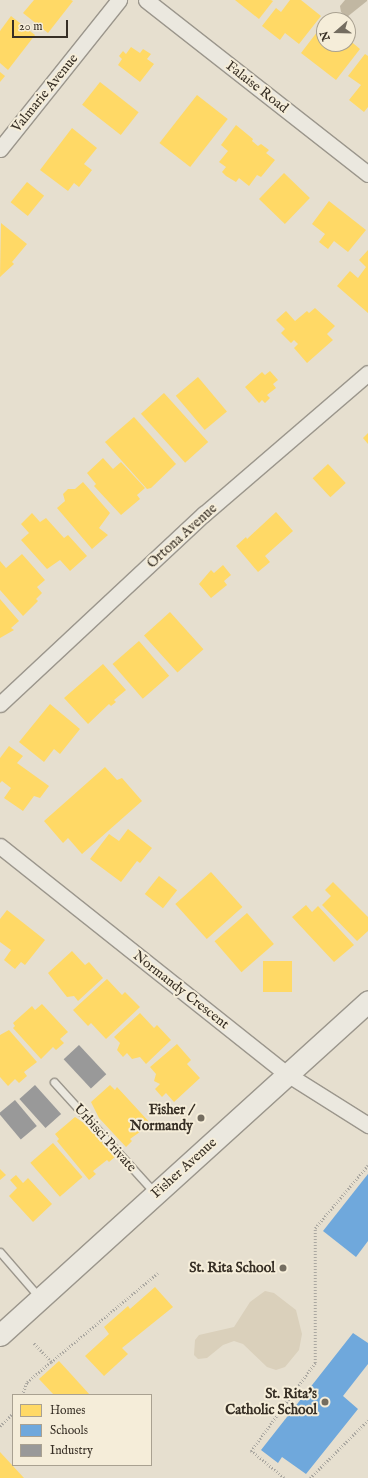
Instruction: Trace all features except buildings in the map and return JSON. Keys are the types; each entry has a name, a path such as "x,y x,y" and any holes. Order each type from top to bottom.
{"main road":[{"name":"Fisher Avenue","path":"0,1335 368,1001"}],"street":[{"name":"Valmarie Avenue","path":"0,149 119,0"},
{"name":"Falaise Road","path":"146,0 368,174"},
{"name":"Ortona Avenue","path":"0,704 204,514 368,374"},
{"name":"Normandy Crescent","path":"0,846 287,1074 368,1125"}],"lane":[{"name":"Urbisci Private","path":"54,1082 156,1193"},
{"path":"0,1252 40,1298"}],"path":[{"path":"284,1478 251,1451 315,1363 315,1228 368,1165"},
{"path":"22,1394 28,1382 158,1273"},
{"path":"33,1343 51,1362"},
{"path":"0,1426 12,1414"},
{"path":"310,1478 368,1420"}],"shaded area":[{"path":"345,0 367,0 353,12 341,12 340,6"},
{"path":"265,1291 274,1293 296,1310 302,1334 299,1350 285,1367 276,1370 267,1367 243,1344 234,1341 223,1345 207,1358 198,1359 194,1355 195,1340 199,1335 234,1327 250,1302"}],"place":[{"name":"Fisher / Normandy","path":"201,1118"},
{"name":"St. Rita School","path":"283,1268"},
{"name":"St. Rita's Catholic School","path":"325,1402"}]}
